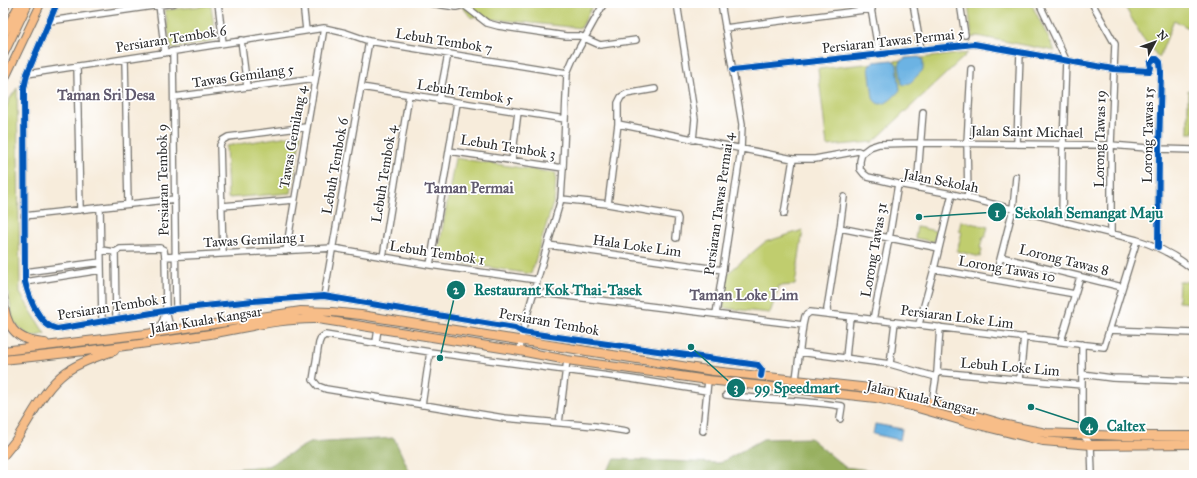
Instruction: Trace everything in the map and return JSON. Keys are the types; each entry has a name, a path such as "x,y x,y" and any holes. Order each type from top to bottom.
{"highway":[{"path":"3,36 20,3"},
{"path":"3,55 28,3"},
{"path":"3,296 6,319 16,333 26,340 62,344"},
{"name":"Jalan Kuala Kangsar","path":"3,351 180,330 301,311 332,312 522,336 713,371 870,388 932,403 1007,425 1046,433 1083,435 1194,436"},
{"path":"361,315 364,319 373,322 378,329 383,324 394,324 398,321"},
{"name":"Jalan Kuala Kangsar","path":"3,360 124,346 302,319 332,321 567,360 708,380 876,398 1043,441 1091,445 1194,444"},
{"path":"3,456 15,441 44,396 59,378 85,361 115,351 124,346"}],"main road":[{"path":"3,83 41,3"}],"street":[{"name":"Persiaran Tembok 1","path":"57,3 27,74 24,89 25,282 29,295 44,323 52,328 62,328 176,309 253,301 324,296"},
{"path":"50,21 170,3"},
{"path":"218,3 223,43"},
{"path":"303,3 306,30"},
{"path":"429,3 456,7 464,5 487,23 498,26 585,38 600,45 636,40"},
{"path":"520,351 522,336 537,280 561,199 564,168 567,73 573,59 604,3"},
{"path":"677,3 695,119 693,140"},
{"name":"Persiaran Tawas Permai 4","path":"716,314 741,150 742,124 721,3"},
{"path":"913,3 921,50"},
{"path":"960,3 966,35"},
{"path":"1038,3 1066,60 1062,221"},
{"name":"Lorong Tawas 19","path":"1092,3 1115,44 1111,146 1111,234"},
{"path":"158,5 165,53"},
{"path":"725,28 871,6 879,54"},
{"name":"Persiaran Tembok 6","path":"27,74 321,28"},
{"name":"Lebuh Tembok 7","path":"321,28 346,33 369,41 567,73"},
{"name":"Tawas Gemilang 4","path":"286,250 315,78 321,28"},
{"path":"241,40 247,87"},
{"name":"Lebuh Tembok 6","path":"324,296 369,41"},
{"name":"Persiaran Tawas Permai 5","path":"733,70 974,44 1113,69 1150,71 1150,63 1155,58 1160,62 1161,72"},
{"name":"Persiaran Tembok 9","path":"173,51 176,309"},
{"path":"1017,144 1020,52"},
{"path":"439,100 448,54"},
{"path":"124,59 128,204"},
{"path":"77,66 80,210"},
{"path":"968,198 967,144 971,69"},
{"name":"Lorong Tawas 15","path":"1158,247 1161,72"},
{"name":"Tawas Gemilang 5","path":"174,97 315,78"},
{"name":"Lebuh Tembok 5","path":"361,87 565,120"},
{"path":"608,204 618,124 618,102 621,97 626,94 655,89"},
{"name":"Lebuh Tembok 4","path":"383,257 409,95"},
{"path":"430,266 457,103"},
{"path":"512,160 518,112"},
{"path":"918,188 923,112"},
{"name":"Jalan Saint Michael","path":"618,124 741,150 793,159 815,159 859,152 881,144 920,142 1111,146 1194,150"},
{"path":"223,254 220,145 223,140 228,137 306,127"},
{"name":"Lebuh Tembok 3","path":"449,151 564,168"},
{"name":"Jalan Sekolah","path":"859,152 860,167 864,174 868,177 952,194 1137,240 1158,247 1182,260 1194,270"},
{"path":"784,214 793,159"},
{"path":"995,279 1013,209 1016,177"},
{"name":"Lorong Tawas 31","path":"873,320 898,184"},
{"path":"919,324 952,194"},
{"path":"828,314 827,309 844,197"},
{"path":"24,216 175,198"},
{"path":"561,199 608,204 677,216 676,238"},
{"path":"222,206 294,200"},
{"path":"100,208 102,321"},
{"path":"840,228 939,248"},
{"path":"1137,240 1109,330 1194,333"},
{"name":"Hala Loke Lim","path":"548,244 723,270"},
{"path":"101,250 115,252 120,249 160,248 164,250 166,311 161,326 146,334"},
{"name":"Tawas Gemilang 1","path":"165,257 333,248"},
{"name":"Lebuh Tembok 1","path":"333,248 430,266 537,280"},
{"path":"115,252 116,318"},
{"name":"Lorong Tawas 8","path":"1001,257 1122,287"},
{"path":"25,272 101,262"},
{"name":"Lorong Tawas 10","path":"934,269 1075,294"},
{"path":"25,282 101,270"},
{"path":"1061,341 1080,276"},
{"path":"534,292 803,325 796,380"},
{"name":"Persiaran Tembok","path":"324,296 515,328 522,336"},
{"path":"166,311 170,323 180,330"},
{"name":"Persiaran Loke Lim","path":"803,325 807,314 810,312 1104,346 1109,330"},
{"path":"846,358 850,317"},
{"path":"890,364 895,322"},
{"path":"932,403 940,327"},
{"path":"376,342 378,329"},
{"path":"626,431 595,426 504,418 326,389 318,386 313,380 319,343 321,338 325,335 376,342 430,352 707,391"},
{"path":"1020,380 1024,337"},
{"path":"1082,344 1083,435 1091,445 1092,475"},
{"path":"422,405 430,352"},
{"name":"Lebuh Loke Lim","path":"799,352 890,364 936,374 1082,385"},
{"path":"559,423 567,360"},
{"path":"1082,374 1112,378 1194,381"},
{"path":"703,430 708,380"},
{"path":"735,396 738,384"},
{"path":"820,403 822,393"},
{"path":"726,395 745,398 820,403 842,407 840,419"}],"green space":[{"path":"459,3 594,3 581,28 471,17"},
{"path":"968,3 1031,3 1055,51 977,36 972,38"},
{"path":"1123,3 1194,3 1194,31 1174,20 1159,58 1142,37"},
{"path":"211,5 216,40 171,49 165,10"},
{"path":"968,53 873,142 827,146 818,69"},
{"path":"17,88 20,293 45,334 30,337 13,321 7,286 3,274 3,116 9,100"},
{"path":"1188,90 1194,90 1194,133 1188,133"},
{"path":"301,134 291,193 228,198 226,146"},
{"path":"455,158 556,173 555,197 531,274 437,259"},
{"path":"961,221 988,227 980,248 982,249 980,257 957,251 962,232 959,231"},
{"path":"917,227 936,231 934,242 915,238"},
{"path":"803,230 795,285 779,286 770,313 723,308 728,273 765,242"},
{"path":"1179,281 1191,282 1190,303 1178,302"},
{"path":"394,438 411,475 199,475 206,471 268,466 309,443"},
{"path":"810,438 845,467 908,475 603,475 615,459 720,463 763,439"}],"water":[{"path":"919,57 923,60 923,70 910,83 904,85 902,84 899,65 901,61 905,58"},
{"path":"892,60 897,64 900,90 894,97 883,104 879,104 873,98 869,66 874,62"},
{"path":"875,424 902,429 900,440 873,434"}],"cycle path":[{"path":"57,3 27,74 24,89 25,282 32,303 40,317 51,327 57,329 176,309 253,301 324,296 515,328 522,332 758,365 762,370 761,376"},
{"path":"733,70 974,44 1113,69 1150,71 1150,63 1154,59 1157,59 1160,62 1161,72 1158,247"}],"place":[{"name":"Sekolah Semangat Maju","path":"919,217"},
{"name":"99 Speedmart","path":"691,347"},
{"name":"Restaurant Kok Thai-Tasek","path":"440,358"},
{"name":"Caltex","path":"1031,407"}],"district":[{"name":"Taman Sri Desa","path":"106,95"},
{"name":"Taman Permai","path":"469,188"},
{"name":"Taman Loke Lim","path":"744,295"}]}
